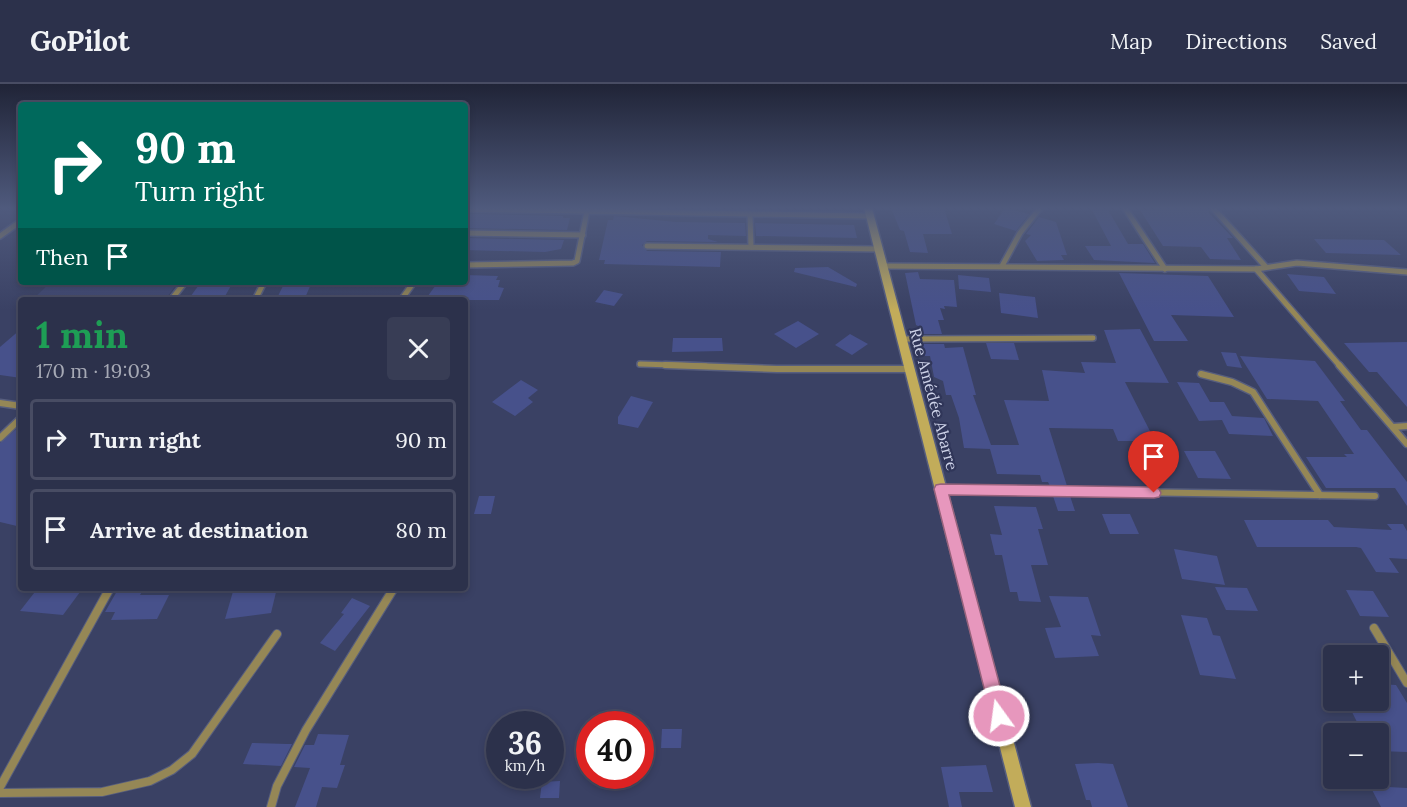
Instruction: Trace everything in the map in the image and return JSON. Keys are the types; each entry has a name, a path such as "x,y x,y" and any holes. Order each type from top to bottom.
{"street":[{"path":"468,265 570,264 577,261 581,242"},
{"path":"751,242 751,247"},
{"name":"Rue Amédée Abarre","path":"876,242 1023,807"},
{"path":"1002,266 1015,242"},
{"path":"1148,242 1166,269"},
{"path":"1244,242 1266,267"},
{"path":"647,246 878,249"},
{"path":"882,266 1256,269 1298,263 1407,273"},
{"path":"1256,269 1407,444"},
{"path":"173,297 183,285"},
{"path":"901,339 1093,338"},
{"path":"640,364 777,369 910,369"},
{"path":"1201,374 1233,382 1253,392 1320,495"},
{"path":"0,403 18,406"},
{"path":"0,438 18,421"},
{"path":"1394,427 1407,426"},
{"path":"941,489 1375,496"},
{"path":"0,787 108,591"},
{"path":"271,807 277,786 306,730 392,591"},
{"path":"1374,628 1407,683"},
{"path":"0,793 119,790 142,784 179,767 192,754 277,634"}],"shaded area":[{"path":"48,285 176,285 167,297 35,297"}],"building":[{"path":"468,242 563,242 561,249 545,252 468,250"},
{"path":"603,242 646,242 642,245 647,251 721,252 720,267 604,264 605,260 599,260"},
{"path":"907,242 925,242 928,253 910,252"},
{"path":"1025,242 1063,242 1067,255 1061,255 1064,260 1037,261"},
{"path":"1109,242 1143,244 1155,263 1094,260 1085,246 1111,246"},
{"path":"1160,242 1229,242 1241,260 1210,259 1201,247 1163,246"},
{"path":"1316,242 1386,242 1401,255 1326,253"},
{"path":"828,267 857,284 856,287 794,272 795,268"},
{"path":"918,272 920,279 954,280 957,307 940,308 944,320 938,320 942,334 920,334 916,325 905,273"},
{"path":"1119,273 1208,276 1234,317 1171,315 1188,341 1154,341"},
{"path":"1287,274 1324,277 1336,294 1299,291"},
{"path":"468,275 498,276 496,280 500,280 498,287 504,288 499,300 427,297 436,285 468,285"},
{"path":"958,275 989,278 991,292 959,289"},
{"path":"199,285 231,285 225,297 190,297"},
{"path":"284,285 311,285 305,297 278,297"},
{"path":"604,290 623,294 614,306 595,302"},
{"path":"999,293 1035,297 1038,318 1001,313"},
{"path":"798,321 819,334 796,348 774,334"},
{"path":"1140,329 1169,383 1125,382 1155,441 1118,441 1113,429 1049,428 1067,486 1050,486 1048,482 1042,482 1040,475 997,474 990,449 964,448 959,418 951,395 946,395 943,381 934,377 930,356 925,356 922,344 944,344 945,348 963,347 976,395 973,395 991,445 1019,445 1004,400 1049,401 1042,370 1085,373 1081,362 1116,363 1104,330"},
{"path":"18,332 18,378 0,375 0,347"},
{"path":"850,334 868,344 852,355 835,345"},
{"path":"673,338 722,338 723,351 672,352"},
{"path":"1407,342 1407,407 1377,372 1369,372 1344,343"},
{"path":"986,343 1014,343 1019,360 991,359"},
{"path":"1221,352 1236,353 1242,368 1227,366"},
{"path":"1240,356 1315,361 1345,401 1340,401 1361,430 1367,430 1407,482 1407,506 1395,488 1326,488 1306,457 1347,457 1344,454 1354,454 1318,401 1267,399"},
{"path":"521,380 538,390 528,398 533,402 515,416 492,402"},
{"path":"1177,382 1199,383 1210,402 1224,402 1232,416 1264,418 1273,436 1229,434 1222,420 1199,421"},
{"path":"631,396 653,402 638,428 618,424 618,417"},
{"path":"18,428 18,526 0,522 0,443"},
{"path":"1184,451 1215,451 1231,479 1198,478"},
{"path":"479,496 495,496 491,514 474,514"},
{"path":"1053,496 1070,496 1075,511 1058,511"},
{"path":"994,506 1036,507 1043,529 1038,529 1048,565 1031,565 1041,602 1019,601 1017,592 1010,592 1002,555 995,555 990,534 1002,535"},
{"path":"1102,514 1130,514 1139,534 1110,534"},
{"path":"1244,520 1328,520 1334,527 1392,530 1387,524 1403,524 1407,531 1407,559 1389,558 1399,573 1376,572 1361,548 1257,547"},
{"path":"1174,549 1217,556 1225,585 1182,579"},
{"path":"1215,587 1247,588 1258,611 1226,610"},
{"path":"1346,590 1373,591 1389,617 1360,616"},
{"path":"36,591 81,591 63,615 20,611"},
{"path":"117,591 142,591 140,595 169,595 157,619 111,620 115,612 105,612"},
{"path":"233,591 276,591 271,613 225,619"},
{"path":"1049,596 1088,597 1101,636 1091,635 1099,656 1055,658 1045,628 1061,627"},
{"path":"352,598 370,606 335,651 320,643 344,614 341,613"},
{"path":"1181,615 1207,618 1213,635 1220,636 1236,679 1200,675"},
{"path":"1389,685 1396,685 1407,703 1407,752 1389,751 1389,723 1358,723 1352,712 1378,713 1378,711 1389,711"},
{"path":"662,729 682,729 681,748 661,748"},
{"path":"318,734 349,735 340,765 345,765 337,788 322,787 316,807 295,807 310,768 294,767 305,745 314,745"},
{"path":"252,743 292,744 281,766 243,764"},
{"path":"1075,764 1113,764 1128,807 1092,807 1090,800 1086,800"},
{"path":"986,765 993,792 959,792 962,807 949,807 941,767"},
{"path":"1407,788 1407,807 1381,807 1372,789"},
{"path":"541,789 560,789 559,798 540,798"}],"route":[{"path":"999,716 941,489 1154,493"}]}
